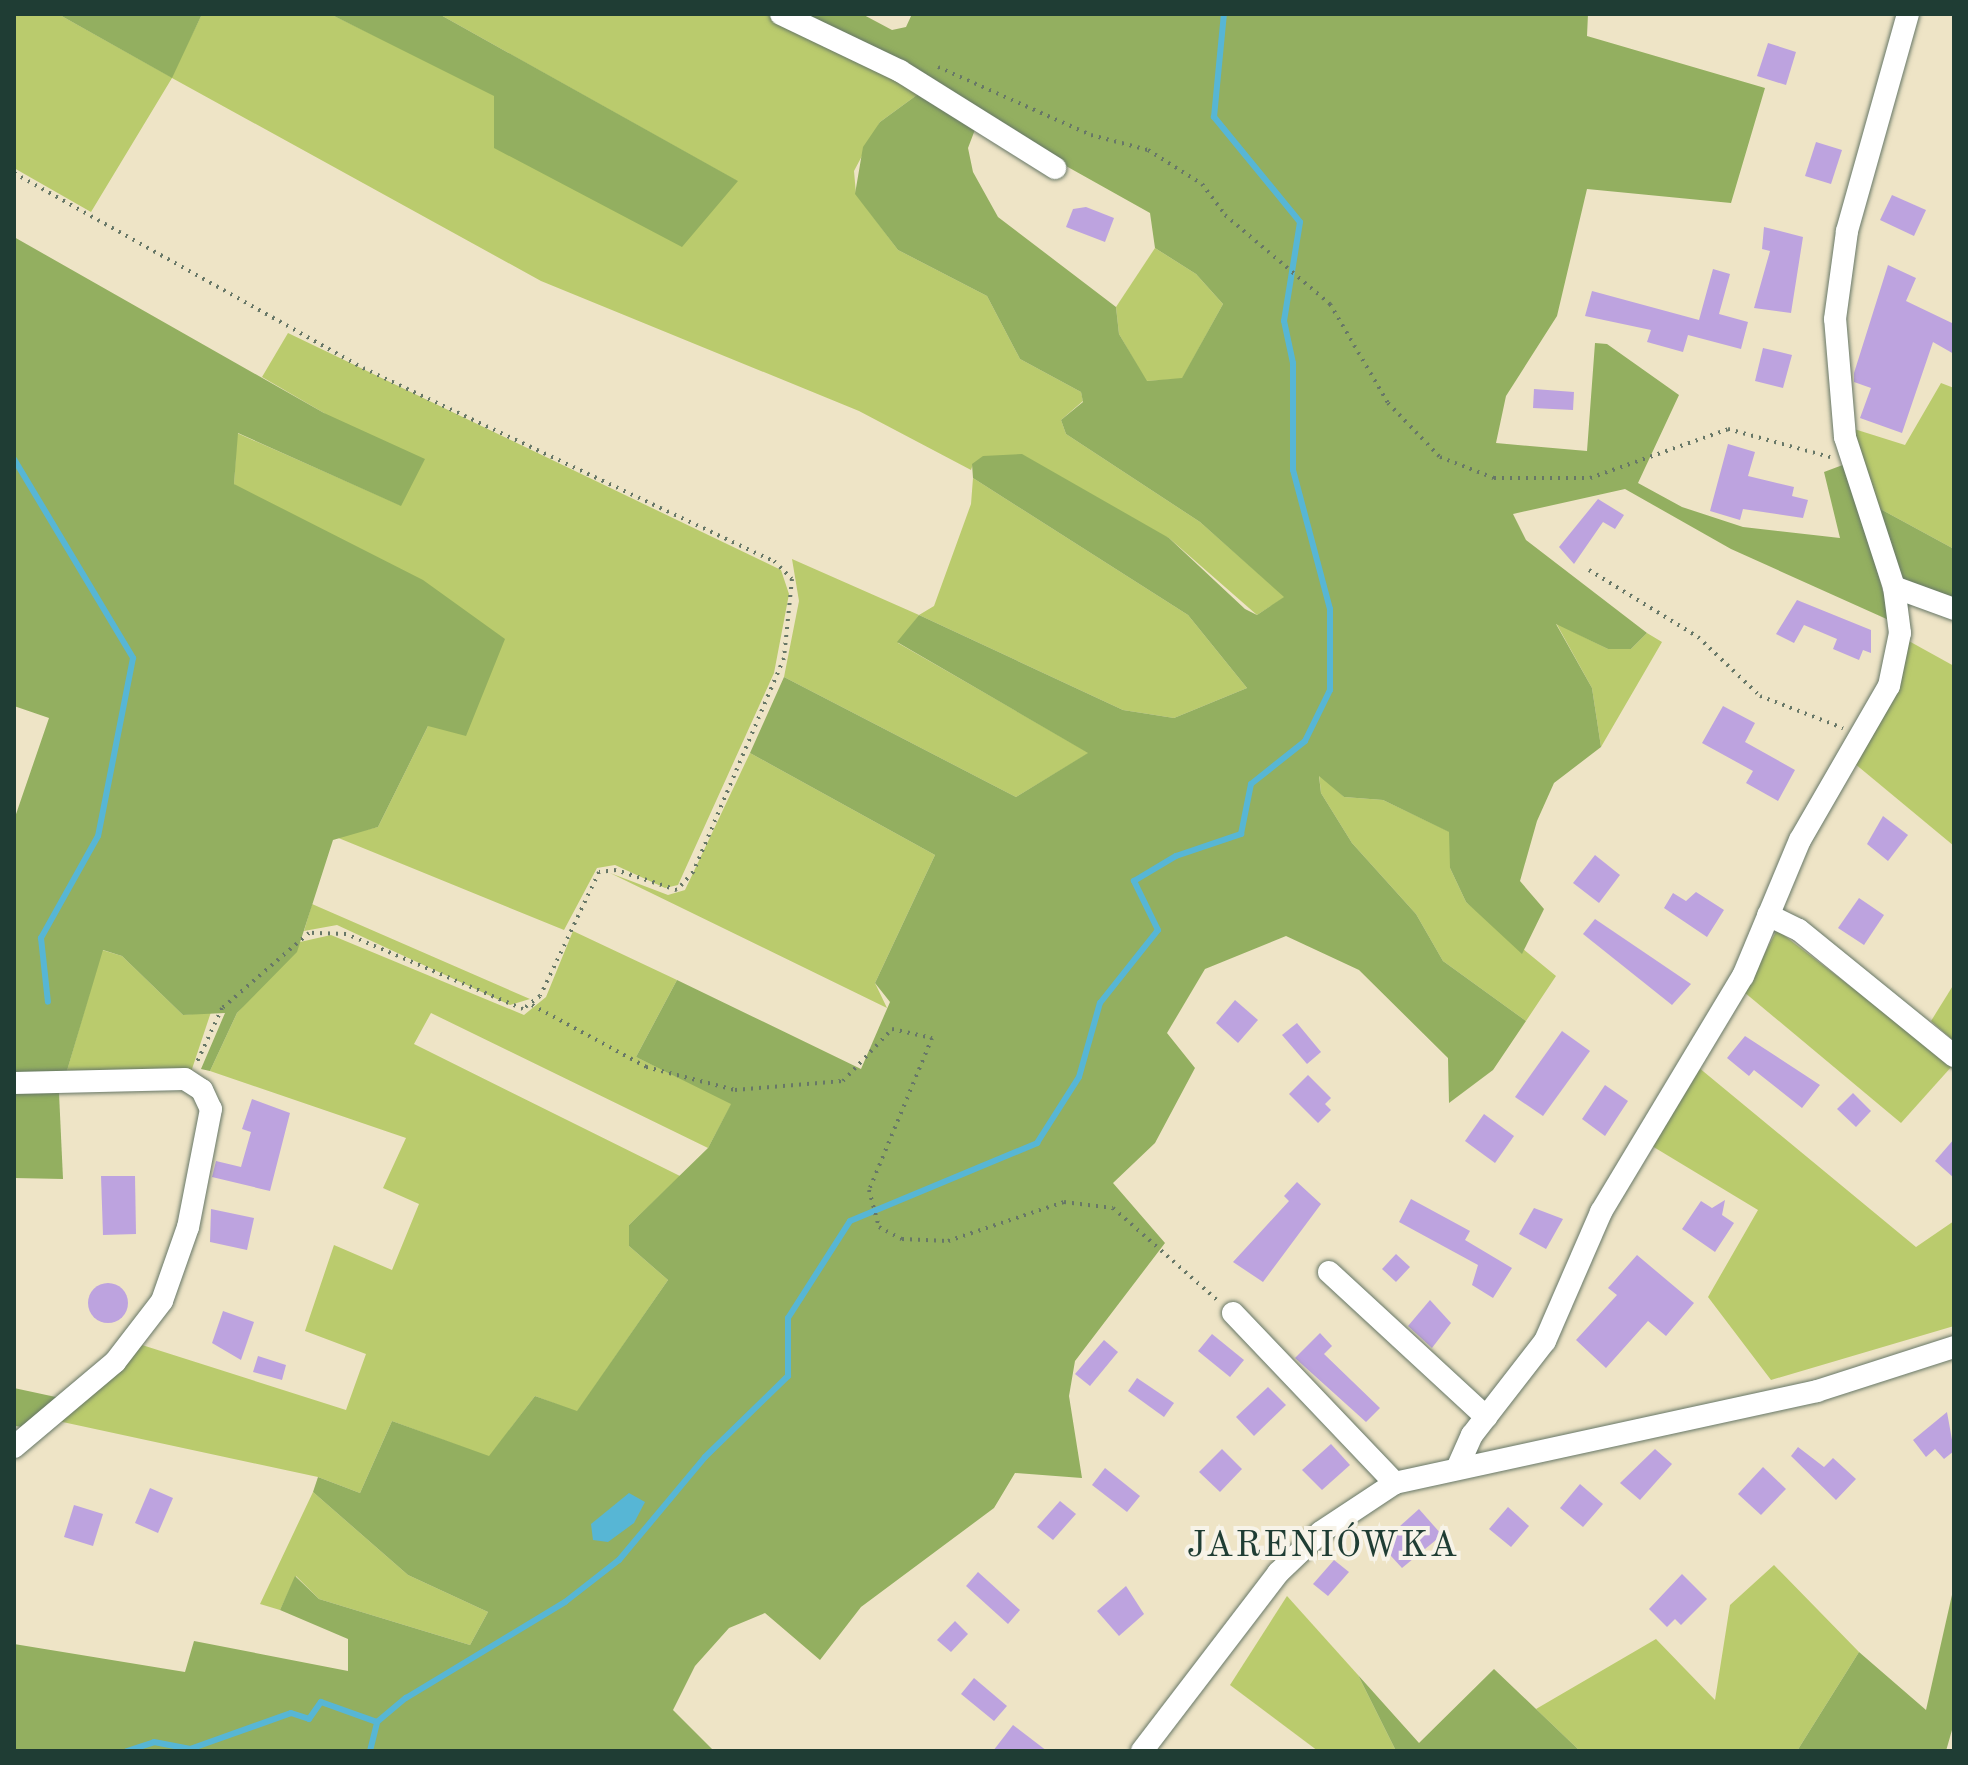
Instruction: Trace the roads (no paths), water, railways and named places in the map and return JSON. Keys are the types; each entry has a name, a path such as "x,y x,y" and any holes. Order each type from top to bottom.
{"street":[{"path":"781,14 900,71 1055,168"},
{"path":"1459,1464 1486,1417 1545,1341 1601,1212 1743,976 1800,840 1864,736 1892,673 1900,633 1894,587 1853,457 1835,319 1847,231 1908,14"},
{"path":"1894,587 1954,609"},
{"path":"1768,915 1799,930 1954,1056"},
{"path":"14,1083 173,1078 194,1084 211,1109 209,1138 162,1301 115,1362 14,1447"},
{"path":"1329,1272 1486,1417"},
{"path":"1233,1313 1395,1483"},
{"path":"1142,1751 1278,1573 1341,1516 1395,1483 1459,1464 1817,1391 1954,1347"}],"water":[{"path":"629,1493 645,1502 634,1523 608,1542 593,1540 591,1524"}],"waterway":[{"path":"370,1751 377,1722 406,1698 565,1602 619,1560 705,1457 788,1376 788,1318 850,1221 1037,1143 1079,1077 1100,1003 1158,930 1134,881 1176,856 1241,834 1251,784 1305,741 1330,690 1330,609 1293,470 1293,363 1284,321 1300,222 1214,117 1224,14"},
{"path":"14,459 133,658 98,836 41,938 48,1002"},
{"path":"127,1751 154,1742 190,1749 291,1713 309,1719 321,1702 377,1722"}],"district":[{"name":"JARENIÓWKA","path":"1323,1548"}]}
